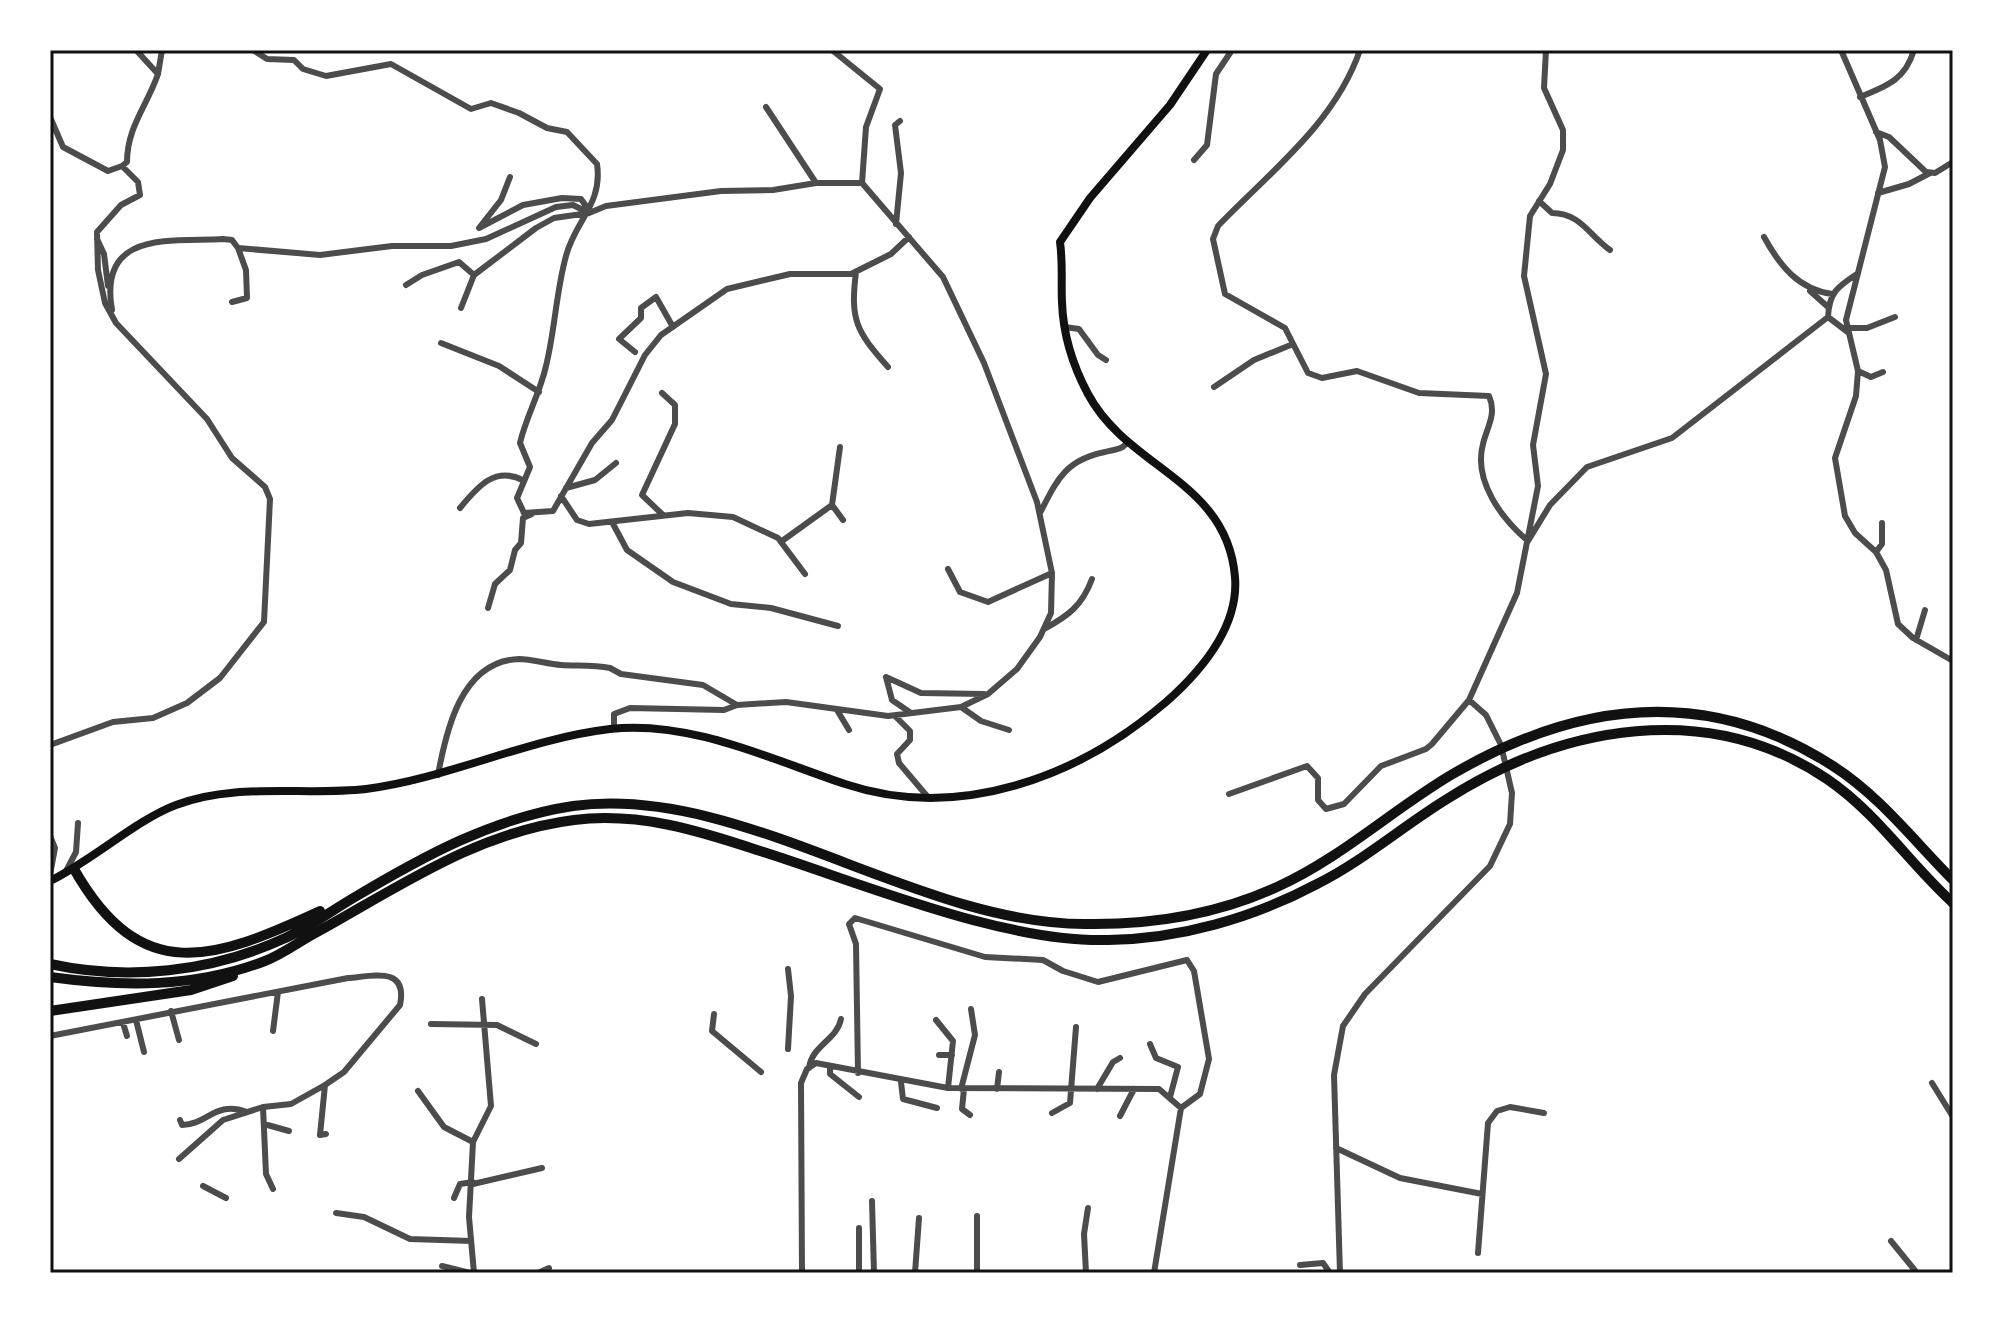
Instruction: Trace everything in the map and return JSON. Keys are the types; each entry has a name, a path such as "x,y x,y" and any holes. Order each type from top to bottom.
{"highway":[{"path":"50,964 122,972 180,970 231,960 286,938 425,856 515,818 578,805 647,806 712,818 987,912 1078,925 1137,922 1223,907 1274,889 1321,864 1450,776 1515,745 1617,714 1664,710 1706,713 1749,725 1792,743 1836,767 1875,799 1953,880"},
{"path":"50,1011 191,990 268,960 414,874 467,849 515,832 574,820 623,818 686,827 990,924 1062,938 1108,940 1165,934 1222,923 1270,907 1322,882 1448,797 1520,759 1586,738 1626,730 1667,728 1734,736 1771,749 1829,780 1890,834 1953,903"},
{"path":"70,871 116,927 141,943 186,954 263,936 369,889"},
{"path":"50,977 106,985 177,983 268,960"}],"main road":[{"path":"50,878 70,871 174,806 204,797 365,789 438,775 557,738 614,728 675,730 851,786 927,796 979,795 1014,787 1076,763 1140,724 1194,675 1216,644 1232,608 1236,581 1226,534 1201,499 1127,443 1088,395 1065,327 1060,242 1090,198 1170,105 1207,50"}],"street":[{"path":"136,50 158,74"},
{"path":"50,117 63,147 108,171 122,166 127,162 129,136 137,113 158,74 162,50"},
{"path":"253,50 267,59 294,60 303,69 326,76 391,64 471,109 491,103 547,128 567,132 597,164 599,176 589,213 579,225 566,254 539,392 520,443 530,467 517,498 524,513 553,511 592,443 612,420 645,355 673,327 727,289 790,274 856,272 891,254 909,237"},
{"path":"614,728 614,714 630,708 724,710 737,705 786,702 895,716 961,707 988,694 1017,669 1051,613 1052,573 1039,514 1011,425 999,406 984,363 943,277 862,183 866,127 880,89 832,50"},
{"path":"1194,160 1207,145 1216,74 1232,50"},
{"path":"1360,50 1349,81 1298,149 1281,160 1218,226 1213,239 1225,294 1285,328 1308,373 1322,378 1357,371 1419,393 1489,396 1493,413 1481,448 1484,481 1506,520 1528,541"},
{"path":"1229,794 1307,766 1318,778 1318,800 1326,809 1334,810 1362,789 1381,766 1426,749 1469,700 1517,593 1538,486 1533,445 1546,374 1524,276 1530,216 1563,150 1563,130 1550,109 1544,88 1546,50"},
{"path":"1841,50 1876,132 1885,167 1848,307 1849,331 1858,371 1856,396 1835,458 1845,516 1855,533 1876,552 1886,570 1898,624 1916,640 1953,661"},
{"path":"1860,97 1895,83 1909,66 1914,50"},
{"path":"766,107 816,183"},
{"path":"896,224 901,173 895,125 900,121"},
{"path":"1876,132 1889,137 1930,173"},
{"path":"1878,193 1909,184 1953,162"},
{"path":"50,745 113,722 153,718 187,703 220,678 264,622 270,499 265,487 232,458 207,419 128,338 105,303 98,270 97,239 104,221 131,198 140,195 138,182 122,166"},
{"path":"510,177 501,200 479,228 523,205 562,198 581,199 589,213"},
{"path":"461,308 474,275 545,223 566,215 589,213 606,206 637,201 816,183 862,183"},
{"path":"1539,201 1552,213 1566,213 1582,222 1595,239 1610,250"},
{"path":"238,248 320,255 392,246 451,246 486,239 556,207 573,205 589,213"},
{"path":"1764,237 1778,262 1828,307"},
{"path":"97,239 104,254 113,318"},
{"path":"108,286 121,258 159,240 232,240 246,270 247,298 232,302"},
{"path":"406,285 422,275 459,262 474,275"},
{"path":"856,272 853,315 857,329 888,367"},
{"path":"1828,317 1832,294 1857,274"},
{"path":"1809,290 1832,294"},
{"path":"635,352 619,339 641,318 641,308 656,297 673,327"},
{"path":"1528,541 1550,505 1587,467 1672,438 1828,317"},
{"path":"1828,317 1849,331 1895,317"},
{"path":"1065,327 1079,329 1098,355 1106,360"},
{"path":"441,343 499,366 539,392"},
{"path":"1214,387 1254,360 1293,344"},
{"path":"1858,371 1871,377 1883,372"},
{"path":"662,393 675,405 675,424 642,495 663,515"},
{"path":"1039,514 1060,474 1086,457 1121,450 1127,443"},
{"path":"840,447 832,505 843,520"},
{"path":"566,488 595,480 616,463"},
{"path":"460,508 487,479 512,474 524,481"},
{"path":"561,496 577,520 612,522 688,513 733,517 782,541 805,574"},
{"path":"782,541 832,505"},
{"path":"488,608 495,584 510,570 515,550 521,543 523,518 532,514"},
{"path":"612,522 627,550 673,582 731,604 771,608 838,626"},
{"path":"1876,552 1882,544 1882,523"},
{"path":"948,569 960,592 988,602 1052,573"},
{"path":"1044,629 1070,615 1085,596 1092,579"},
{"path":"1916,640 1925,610"},
{"path":"438,775 454,711 471,683 499,663 520,659 610,668 621,674 703,685 737,705"},
{"path":"911,713 892,700 886,677 921,693 944,696 988,694"},
{"path":"1340,1273 1334,1075 1343,1026 1365,994 1490,866 1510,824 1510,780 1496,731 1486,715 1469,700"},
{"path":"961,707 981,721 1009,730"},
{"path":"837,710 849,730"},
{"path":"895,716 910,731 910,740 897,754 899,763 927,796"},
{"path":"70,871 76,852 78,823"},
{"path":"50,836 55,848 50,878"},
{"path":"858,1073 856,944 850,920 855,918 985,957 1043,960 1063,971 1098,982 1187,960 1194,971 1209,1059 1200,1094 1181,1108 1154,1273"},
{"path":"788,969 791,996 788,1049"},
{"path":"50,1036 334,981 392,976 402,992 400,1005 344,1072 291,1104 263,1107 223,1120 179,1159"},
{"path":"334,981 334,992"},
{"path":"273,1031 278,992"},
{"path":"442,1266 472,1273 473,1142 491,1106 482,999"},
{"path":"970,1115 962,1109 962,1089 975,1035 971,1009"},
{"path":"171,1011 179,1040"},
{"path":"714,1014 712,1031 761,1072"},
{"path":"802,1273 801,1083 814,1052 839,1030 841,1019"},
{"path":"136,1020 144,1052"},
{"path":"936,1020 951,1036 948,1088"},
{"path":"431,1024 465,1022 507,1027 536,1044"},
{"path":"123,1023 127,1036"},
{"path":"1052,1113 1070,1103 1076,1027"},
{"path":"1150,1044 1156,1058 1178,1067 1170,1097"},
{"path":"939,1055 952,1055"},
{"path":"1097,1089 1113,1062 1120,1058"},
{"path":"808,1069 816,1063 901,1082 962,1089 1159,1089 1181,1108"},
{"path":"830,1066 830,1074 836,1081 859,1097"},
{"path":"997,1089 999,1072"},
{"path":"901,1082 903,1099 937,1108"},
{"path":"1932,1083 1953,1117"},
{"path":"325,1085 320,1135 326,1134"},
{"path":"1120,1116 1134,1089"},
{"path":"418,1091 444,1127 473,1142"},
{"path":"263,1107 266,1174 273,1189"},
{"path":"1478,1253 1488,1123 1497,1111 1510,1107 1544,1113"},
{"path":"180,1120 182,1125 189,1125 225,1108 247,1112"},
{"path":"264,1124 289,1131"},
{"path":"1336,1148 1400,1178 1482,1194"},
{"path":"454,1198 460,1184 542,1168"},
{"path":"203,1186 226,1198"},
{"path":"872,1201 874,1273"},
{"path":"1086,1273 1084,1234 1088,1208"},
{"path":"336,1213 364,1217 410,1239 471,1241"},
{"path":"977,1216 977,1273"},
{"path":"915,1273 919,1218"},
{"path":"859,1228 859,1273"},
{"path":"1891,1241 1917,1273"},
{"path":"1300,1265 1323,1263 1330,1273"},
{"path":"538,1273 549,1268"}]}
